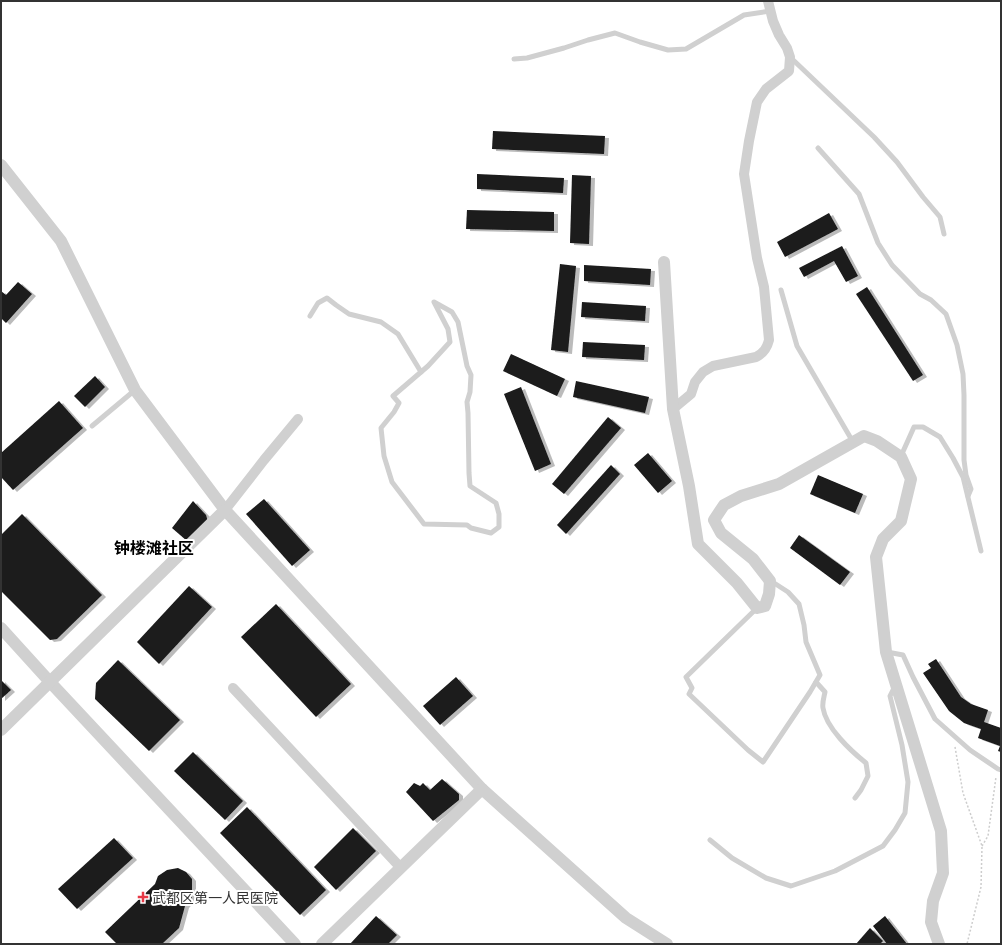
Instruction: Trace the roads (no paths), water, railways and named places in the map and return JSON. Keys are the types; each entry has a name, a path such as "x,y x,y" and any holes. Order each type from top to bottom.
{"street":[{"path":"673,409 691,394 695,382 703,372 713,366 756,357 765,350 768,345 769,340 764,287 757,258 744,174 757,102 766,89 789,71 790,57 773,20 769,6"},
{"path":"2,167 61,241 135,390 226,510 482,789 626,918 667,944"},
{"path":"664,262 673,409 689,486 698,544 737,583 757,608 765,606 769,594 770,580 753,559 721,533 714,520 724,505 741,496 779,484 864,436 877,441 901,457 911,479 901,521 883,539 876,557 886,652 941,831 943,874 933,901 932,922 939,944"},
{"path":"1,730 226,510 264,460 298,419"},
{"path":"1,628 295,944"},
{"path":"233,688 401,868"},
{"path":"322,944 482,789"}],"lane":[{"path":"514,59 527,58 615,33 668,50 686,49 701,41 716,30 744,15 769,6"},
{"path":"790,57 874,137 897,162 940,217 944,234"},
{"path":"818,148 859,194 878,243 892,265 920,294 931,300 946,314 957,345 963,374 964,460 966,475 971,489 968,496"},
{"path":"781,290 797,346 853,443"},
{"path":"310,316 318,303 327,298 349,314 381,322 398,334 421,372"},
{"path":"434,302 452,312 458,322 467,366 471,375 470,392 467,402 470,486 496,503 499,514 499,527 491,533 470,528 467,525 424,524 392,482 384,456 381,428 394,412 399,403 393,396 421,372 450,342 448,329 434,302"},
{"path":"92,426 135,390"},
{"path":"901,457 914,427 923,427 940,437 963,477 981,551"},
{"path":"757,608 686,677 692,688 689,694 748,750 763,762 820,675 806,642 799,604 788,592 770,580"},
{"path":"886,652 903,655 935,719 970,750 999,769"},
{"path":"816,682 825,692 823,708 827,722 844,743 866,763 868,776 855,798"},
{"path":"710,840 732,858 766,878 792,886 835,871 883,846 905,813 908,782 902,745 890,696 896,683"}],"place":[{"name":"武都区第一人民医院","path":"143,897"}],"district":[{"name":"钟楼滩社区","path":"154,547"}]}
